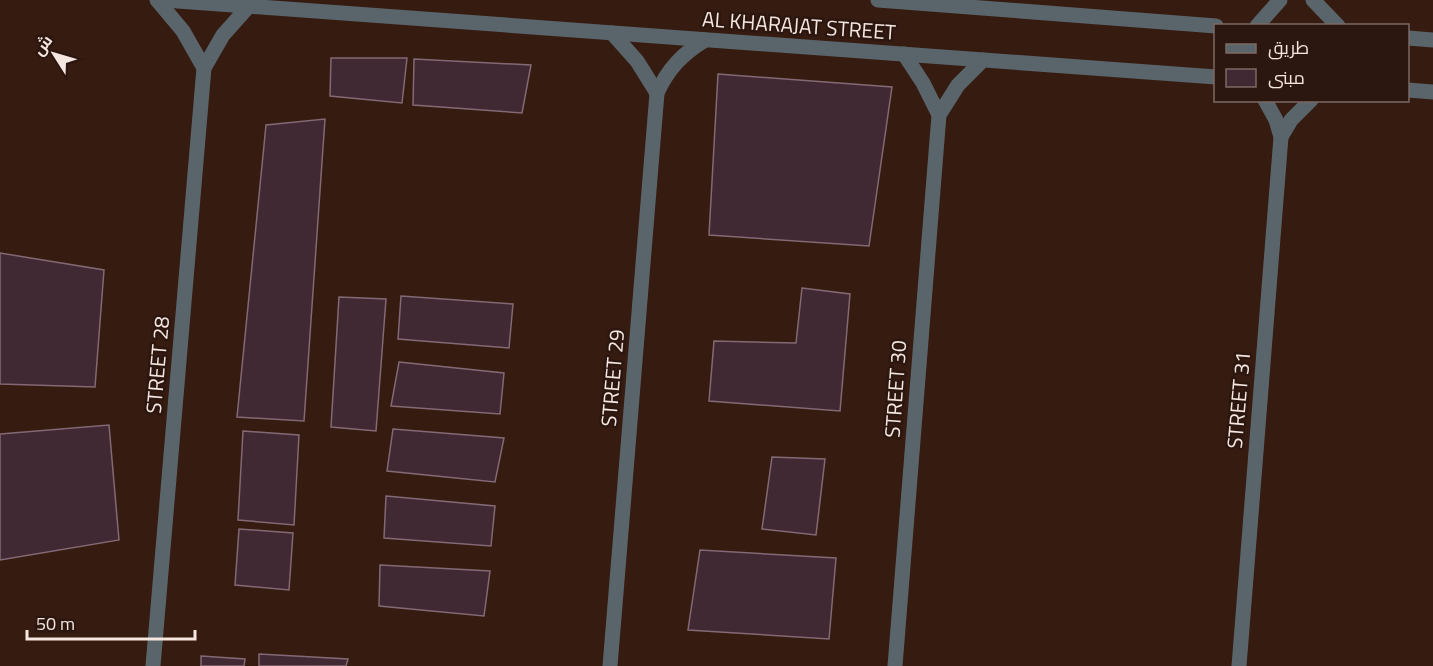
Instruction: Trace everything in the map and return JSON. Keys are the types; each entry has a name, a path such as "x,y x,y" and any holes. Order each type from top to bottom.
{"street":[{"path":"157,0 183,31 204,68"},
{"name":"AL KHARAJAT STREET","path":"164,0 1214,77"},
{"name":"AL KHARAJAT STREET","path":"878,0 992,4 1214,26"},
{"path":"1259,24 1280,0"},
{"path":"1313,0 1336,24"},
{"name":"STREET 28","path":"153,666 204,68 223,35 248,7"},
{"path":"612,33 637,61 657,93"},
{"path":"1409,38 1433,40"},
{"name":"STREET 29","path":"610,666 657,93 665,76 676,62 690,49 705,40"},
{"path":"904,54 923,83 939,115"},
{"name":"STREET 30","path":"896,666 939,115 958,85 983,60"},
{"path":"1409,90 1433,92"},
{"name":"STREET 31","path":"1239,666 1281,137 1276,120 1266,102"},
{"path":"1281,137 1291,120 1309,102"}],"shaded area":[{"path":"0,0 1433,0 1433,666 0,666"}],"building":[{"path":"331,58 407,58 402,103 330,96"},
{"path":"414,59 531,65 522,113 413,105"},
{"path":"718,74 892,87 869,246 709,235"},
{"path":"325,119 304,421 237,417 266,125"},
{"path":"0,253 104,270 95,387 0,384"},
{"path":"802,288 850,294 840,411 709,401 714,341 796,343"},
{"path":"401,296 513,304 509,348 398,339"},
{"path":"339,297 386,299 376,431 331,427"},
{"path":"399,362 504,373 500,414 391,406"},
{"path":"109,425 119,540 0,560 0,434"},
{"path":"393,429 504,438 495,482 387,471"},
{"path":"243,431 299,435 294,525 238,520"},
{"path":"772,457 825,459 816,535 762,529"},
{"path":"386,496 495,506 491,546 384,538"},
{"path":"239,529 293,533 289,590 235,585"},
{"path":"700,550 836,558 829,639 688,630"},
{"path":"380,565 490,571 484,616 379,606"},
{"path":"259,654 348,659 346,666 259,666"},
{"path":"201,656 245,659 244,666 201,666"}]}
